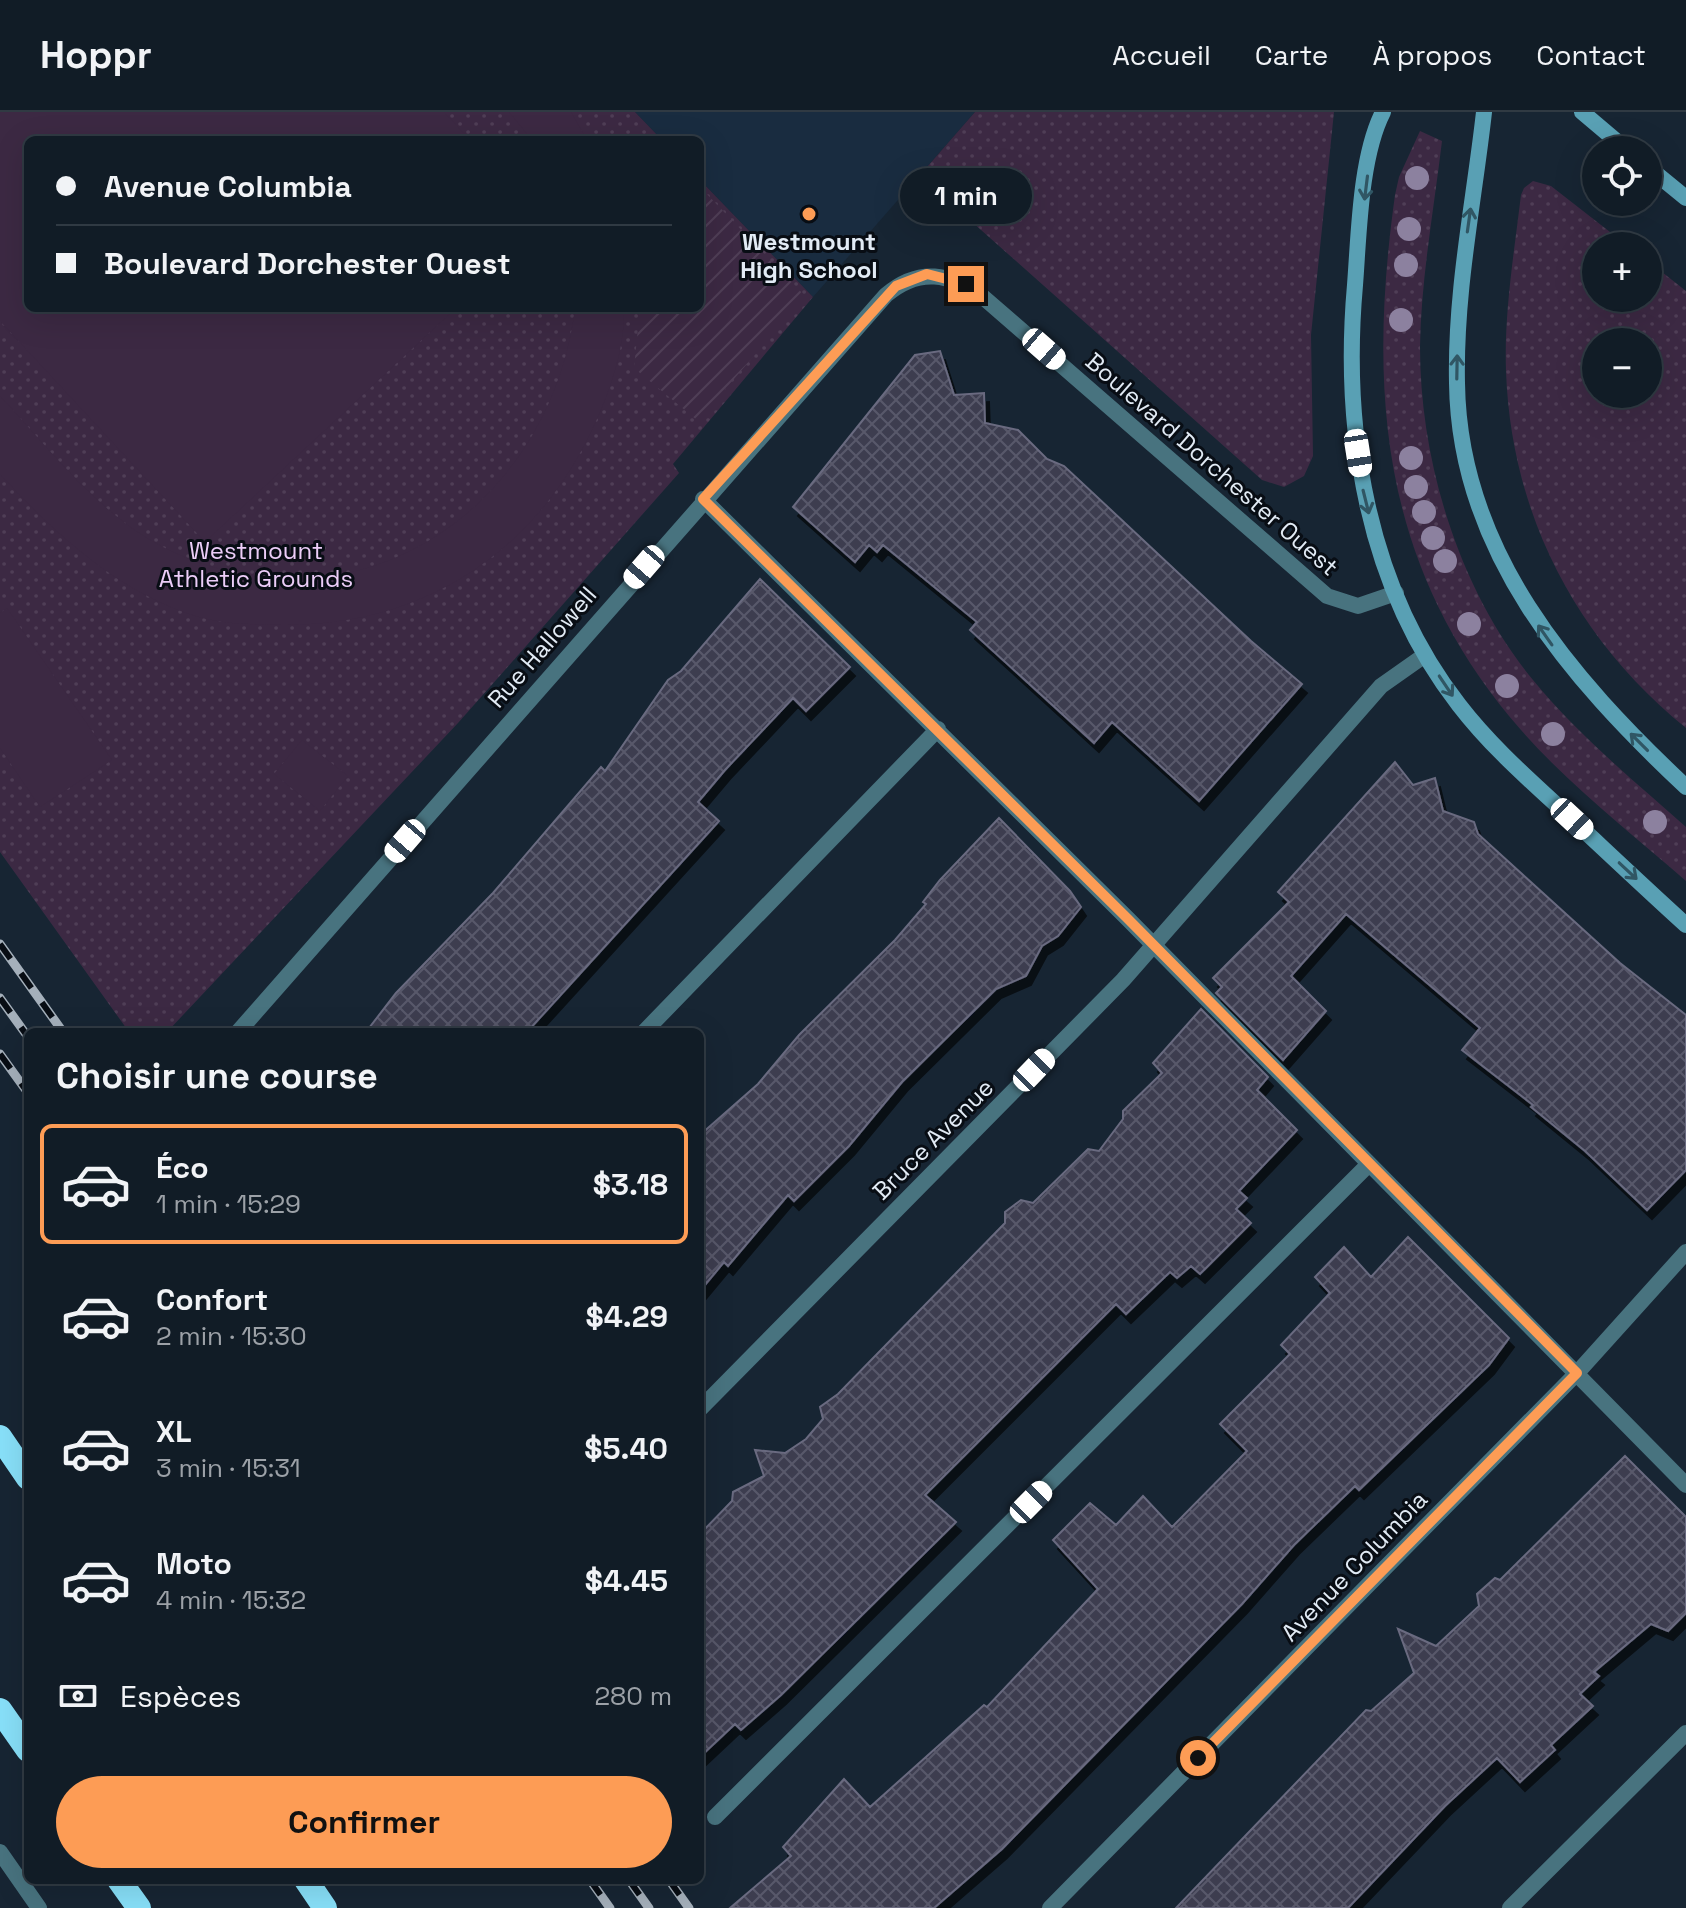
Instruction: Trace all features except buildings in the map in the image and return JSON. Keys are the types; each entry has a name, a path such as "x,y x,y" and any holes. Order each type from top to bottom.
{"highway":[{"path":"0,1437 24,1472"},
{"path":"0,1710 24,1744"},
{"path":"122,1884 139,1908"},
{"path":"309,1884 325,1908"}],"main road":[{"path":"1383,112 1370,154 1357,256 1351,382 1363,487 1378,544 1396,593 1425,655 1459,705 1503,756 1686,925"},
{"path":"1484,112 1464,251 1457,355 1462,437 1477,504 1521,598 1555,649 1640,744 1686,787"},
{"path":"1582,112 1610,136"},
{"path":"1662,178 1686,198"}],"street":[{"name":"Boulevard Dorchester Ouest","path":"927,274 952,279 983,297 1327,596 1358,606 1396,593"},
{"name":"Rue Hallowell","path":"241,1028 703,499 886,295 906,280 927,274"},
{"path":"703,499 938,729 1686,1485"},
{"name":"Bruce Avenue","path":"704,1405 1154,947 1375,693 1394,675 1425,655"},
{"path":"648,1028 938,729"},
{"path":"715,1817 1369,1164"},
{"name":"Avenue Columbia","path":"1050,1908 1577,1373 1686,1252"},
{"path":"1510,1908 1686,1733"},
{"path":"0,1852 39,1908"}],"shaded area":[{"name":"Westmount High School","path":"635,112 975,112 813,297 704,184 704,136 658,136"}],"green space":[{"name":"Westmount Athletic Grounds","path":"0,112 635,112 658,136 24,136 24,312 704,312 704,184 813,297 673,464 679,473 458,723 171,1028 126,1028 0,852"},
{"path":"0,112 444,112 466,136 24,136 24,312 452,312 205,542 0,321"},
{"path":"509,112 571,112 585,136 529,136"},
{"path":"975,112 1334,112 1311,335 1313,456 1304,476 1284,487 1262,480 920,175"},
{"path":"1420,131 1442,141 1425,269 1420,347 1427,435 1449,523 1484,606 1533,680 1587,738 1686,827 1686,881 1580,789 1521,730 1475,670 1439,608 1413,544 1395,478 1386,411 1383,341 1395,195 1399,177"},
{"path":"1533,181 1551,186 1582,210 1582,216 1590,216 1610,232 1582,232 1582,312 1662,312 1662,272 1686,291 1686,728 1647,693 1612,655 1582,614 1557,570 1536,523 1521,475 1511,424 1506,349 1510,283 1521,195"},
{"path":"704,191 805,296 698,421 634,368 640,312 704,312"},
{"path":"574,312 624,312 620,351 597,419 573,465 544,506 511,542 473,571 431,595 385,612 335,622 241,624 199,617 170,607 142,593 90,559 43,518 0,474 0,396 78,481 121,520 144,536 169,550 240,574 309,578 375,566 434,537 486,496 528,442 558,379"},
{"path":"7,608 112,760 40,807 0,748 0,613"},
{"path":"302,740 348,776 320,811 274,774"}],"railway":[{"path":"0,944 60,1028"},
{"path":"0,998 24,1031"},
{"path":"0,1054 24,1087"},
{"path":"593,1884 610,1908"},
{"path":"632,1884 649,1908"},
{"path":"672,1884 689,1908"}],"place":[{"name":"Westmount High School","path":"809,214"}],"route":[{"path":"966,284 941,275 927,274 896,286 703,499 1127,918 1577,1373 1198,1758"}]}
